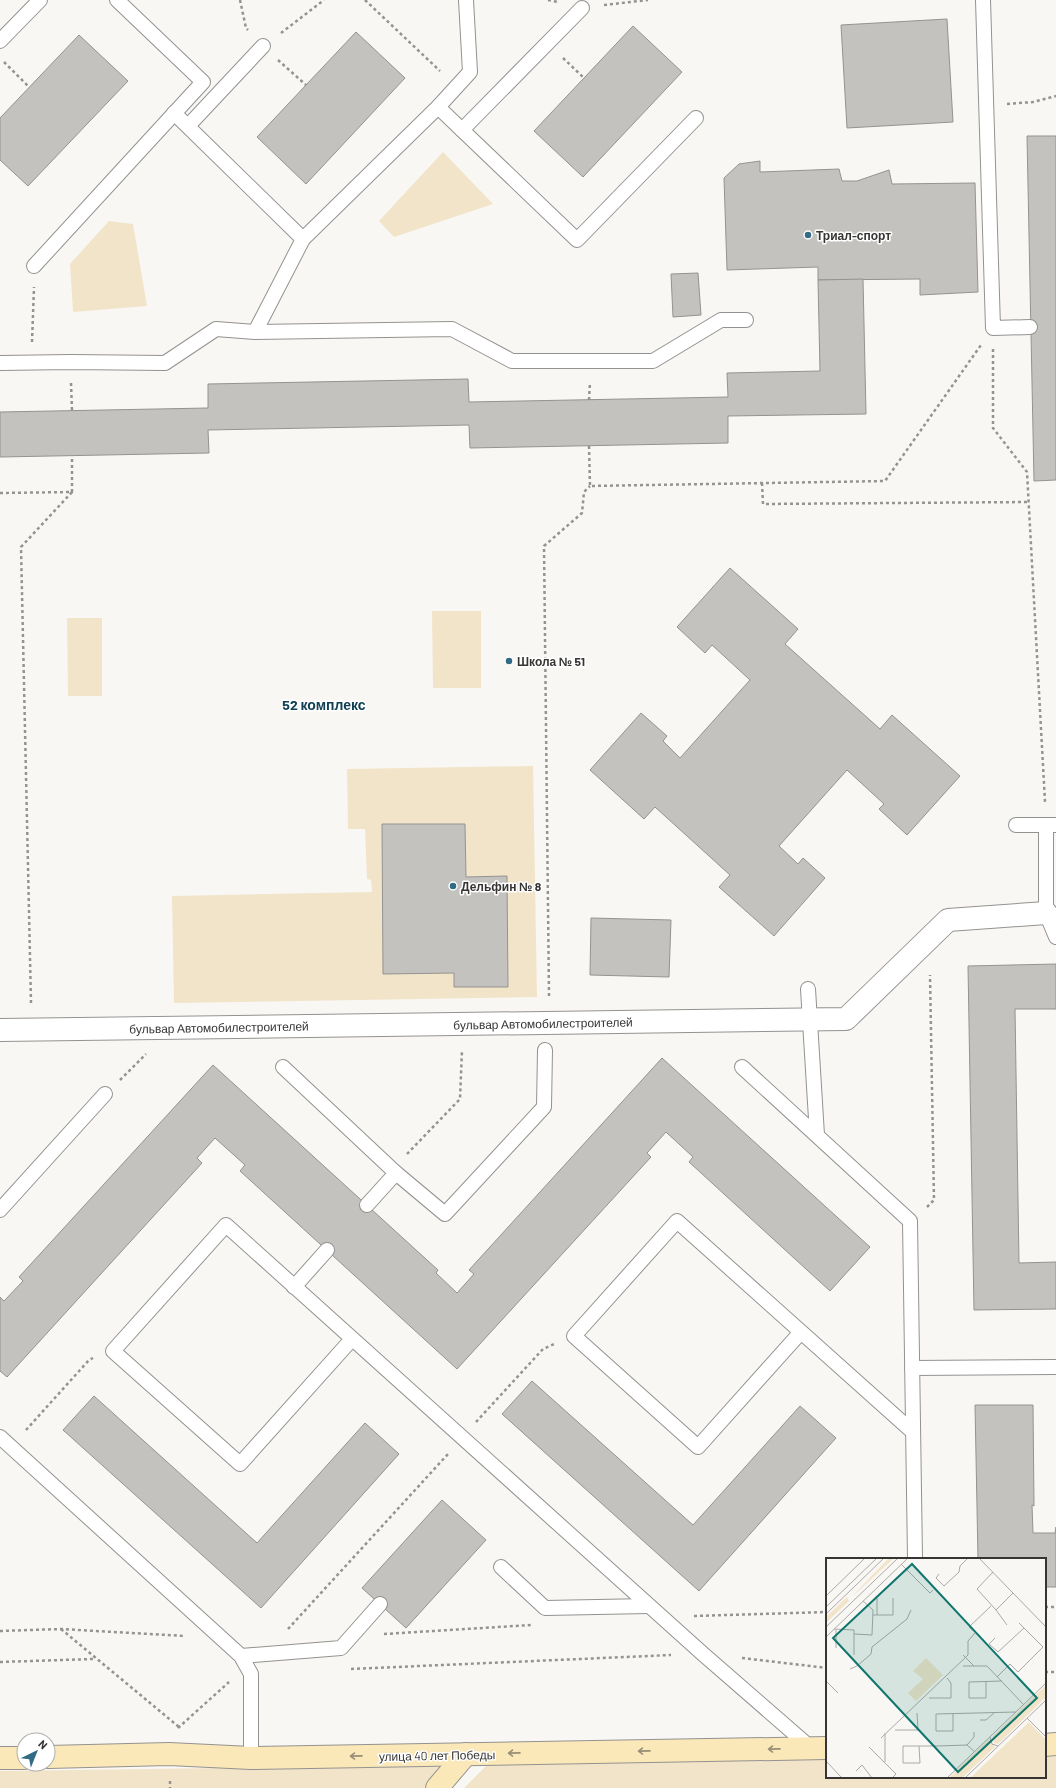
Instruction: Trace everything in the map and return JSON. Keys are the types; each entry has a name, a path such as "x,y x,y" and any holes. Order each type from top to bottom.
{"street":[{"name":"бульвар Автомобилестроителей","path":"0,1030 846,1019 948,920 1046,914"},
{"path":"1046,1745 1056,1744"},
{"name":"улица 40 лет Победы","path":"56,1757 169,1754 251,1758 819,1748"},
{"path":"437,1788 466,1754"},
{"path":"0,1758 16,1758"}],"lane":[{"path":"0,41 40,0"},
{"path":"34,266 203,82 117,0"},
{"path":"255,332 303,239 438,106 470,72 466,0"},
{"path":"982,0 993,328 1030,327"},
{"path":"462,130 582,8"},
{"path":"188,126 263,46"},
{"path":"438,106 577,240 696,118"},
{"path":"174,113 303,239"},
{"path":"0,363 165,363 216,329 255,332 452,329 512,361 653,361 721,320 746,320"},
{"path":"1016,825 1051,825 1046,914 1056,937"},
{"path":"808,988 817,1135"},
{"path":"283,1067 394,1171 445,1214 544,1107 545,1050"},
{"path":"742,1067 910,1221 915,1558"},
{"path":"0,1210 105,1094"},
{"path":"367,1205 394,1171"},
{"path":"801,1332 698,1447 574,1336 677,1221 913,1432"},
{"path":"352,1339 240,1464 113,1351 226,1225 661,1617 703,1654 819,1748"},
{"path":"294,1287 327,1250"},
{"path":"912,1368 1056,1367"},
{"path":"0,1437 240,1656 251,1674 251,1758"},
{"path":"501,1567 545,1608 649,1606"},
{"path":"240,1656 342,1648 380,1604"}],"path":[{"path":"240,0 246,28 263,46 306,85"},
{"path":"263,46 324,0"},
{"path":"365,0 457,86"},
{"path":"548,43 584,78"},
{"path":"0,59 29,88"},
{"path":"986,106 1033,102 1056,96"},
{"path":"32,363 34,266"},
{"path":"550,1022 544,546 582,513 584,492 590,486 884,482 993,328"},
{"path":"993,328 993,428 1027,472 1051,825"},
{"path":"589,446 590,486"},
{"path":"31,1030 21,547 72,492 72,456"},
{"path":"762,483 763,504 1029,502"},
{"path":"0,493 72,492"},
{"path":"910,1221 934,1200 929,938"},
{"path":"394,1171 460,1099 462,1024"},
{"path":"105,1094 164,1037 168,1028"},
{"path":"286,1631 543,1349 574,1336"},
{"path":"11,1447 89,1360 113,1351"},
{"path":"661,1617 826,1612"},
{"path":"352,1636 534,1625"},
{"path":"0,1631 61,1629 221,1638"},
{"path":"61,1629 94,1658 179,1727"},
{"path":"343,1669 703,1654"},
{"path":"0,1662 94,1658"},
{"path":"742,1658 826,1668"},
{"path":"174,1732 237,1675 251,1674"}],"shaded area":[{"path":"443,152 493,204 394,237 379,221"},
{"path":"109,221 133,224 147,306 73,312 70,264"},
{"path":"432,611 481,611 481,688 433,688"},
{"path":"67,618 102,618 102,696 68,696"},
{"name":"Дельфин № 8","path":"533,766 537,997 174,1003 172,896 372,892 371,880 367,879 365,829 348,829 347,769"},
{"path":"1046,1756 1056,1756 1056,1788 464,1788 488,1764 826,1759 826,1778 1046,1778"},
{"path":"442,1765 424,1788 0,1788 0,1771 56,1772 56,1770"}],"building":[{"path":"947,19 953,122 847,128 841,25"},
{"path":"633,26 682,72 583,177 534,131"},
{"path":"356,32 405,78 306,184 257,137"},
{"path":"79,35 128,81 28,186 0,160 0,118"},
{"path":"1027,136 1056,136 1056,480 1034,481"},
{"path":"760,161 760,172 839,169 842,181 857,181 889,170 892,184 975,183 978,292 920,295 920,279 818,280 818,267 727,270 724,178 739,164"},
{"path":"698,273 701,315 673,317 671,274"},
{"path":"863,279 866,414 728,416 728,443 470,448 469,425 208,430 209,453 0,457 0,412 208,408 208,384 468,379 469,402 728,397 727,373 820,371 818,280"},
{"path":"730,568 798,629 785,644 880,729 892,715 960,776 907,835 879,809 884,804 847,770 779,846 798,864 803,858 825,878 774,936 719,887 730,875 655,807 644,819 590,770 641,713 667,736 663,741 680,758 750,680 712,645 705,653 677,627"},
{"path":"382,824 465,824 466,877 507,876 508,987 454,987 454,973 383,974"},
{"path":"591,918 671,920 669,977 590,975"},
{"path":"1056,964 1056,1009 1015,1009 1019,1263 1056,1262 1056,1309 974,1310 968,966"},
{"path":"662,1058 870,1247 830,1291 689,1162 693,1157 666,1132 647,1153 651,1157 457,1369 240,1171 245,1165 215,1138 197,1158 202,1163 7,1377 0,1371 0,1297 4,1301 23,1281 19,1277 213,1065 438,1270 436,1273 457,1293 474,1274 469,1270"},
{"path":"532,1381 693,1525 800,1406 836,1438 699,1591 502,1414"},
{"path":"94,1396 257,1543 365,1423 399,1454 261,1608 63,1430"},
{"path":"975,1405 1033,1405 1033,1533 1055,1533 1056,1527 1056,1587 1046,1587 1046,1558 978,1558"},
{"path":"442,1500 486,1540 406,1628 362,1588"}],"place":[{"name":"Триал-спорт","path":"808,235"},
{"name":"Школа № 51","path":"509,661"},
{"name":"Дельфин № 8","path":"453,886"}],"district":[{"name":"52 комплекс","path":"324,704"}]}
